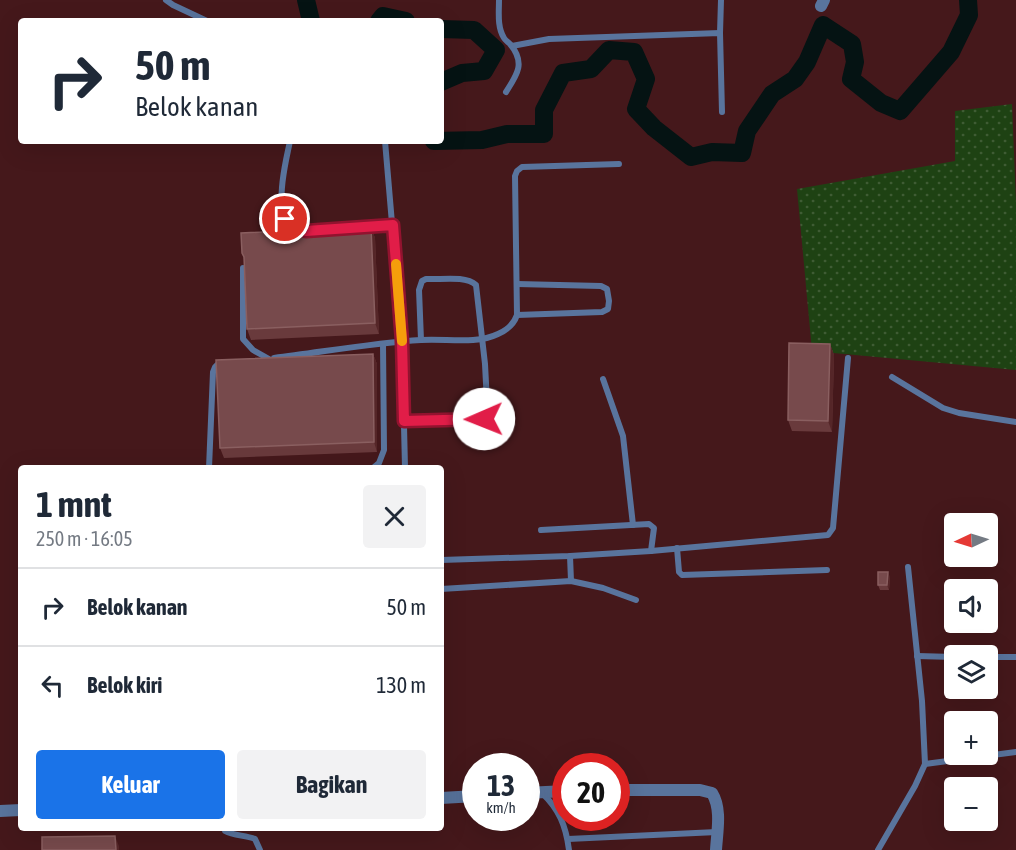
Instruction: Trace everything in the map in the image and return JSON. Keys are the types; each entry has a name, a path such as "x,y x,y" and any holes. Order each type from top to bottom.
{"street":[{"path":"630,790 700,790 712,793 718,808 716,850"},
{"path":"541,792 552,792"},
{"path":"444,798 462,797"},
{"path":"0,811 18,810"}],"lane":[{"path":"166,0 201,18"},
{"path":"499,0 499,23 503,37 512,46 518,58 519,70 506,92"},
{"path":"721,0 722,111"},
{"path":"512,46 549,39 720,33"},
{"path":"289,144 282,183 282,207 285,219 294,227 306,231 317,230"},
{"path":"385,144 402,341 405,465"},
{"path":"259,362 402,341 466,340 498,334 514,323 517,315 515,176 518,171 522,167 619,164"},
{"path":"328,229 393,225"},
{"path":"243,268 243,339 253,350 269,359"},
{"path":"404,421 484,419 487,404 483,338 476,285 470,280 426,279 422,282 420,290 421,340"},
{"path":"517,284 601,285 607,290 609,301 608,309 602,312 517,315"},
{"path":"378,465 384,450 383,344"},
{"path":"444,560 651,551 828,535 833,528 848,358"},
{"path":"209,465 213,372 218,364 229,364"},
{"path":"892,377 943,408 959,413 1016,422"},
{"path":"603,379 623,436 633,525"},
{"path":"541,530 653,525 651,551"},
{"path":"677,548 679,572 682,575 827,570"},
{"path":"570,556 571,581"},
{"path":"878,850 926,764 908,567"},
{"path":"444,589 571,581 603,588 636,600"},
{"path":"916,656 944,657"},
{"path":"998,657 1016,657"},
{"path":"926,764 1016,752"},
{"path":"541,792 555,805 565,828 569,850"},
{"path":"225,831 255,839 260,850"},
{"path":"568,839 717,832"}],"green space":[{"path":"1012,104 1016,203 1016,370 812,351 797,189 955,161 955,111"}],"building":[{"path":"371,227 375,323 247,329 241,233"},
{"path":"789,343 830,344 828,421 788,420"},
{"path":"373,354 374,442 220,448 216,360"},
{"path":"878,572 888,572 887,585 878,585"},
{"path":"115,836 116,850 42,850 42,837"}],"waterway":[{"path":"306,0 310,18"},
{"path":"444,141 482,140 507,134 544,134 544,110 563,73 591,69 609,50 634,52 646,79 636,109 654,128 691,157 712,152 742,153 747,131 772,94 795,79 807,62 823,25 852,44 855,62 851,79 881,103 900,111 951,52 969,15 968,0"},
{"path":"381,18 383,16 392,18"},
{"path":"444,29 474,30 496,50 484,71 462,73 444,81"}],"slow traffic":[{"path":"396,264 402,341"}],"route":[{"path":"285,219 294,227 306,231 393,225 402,341 404,421 484,419"}]}
